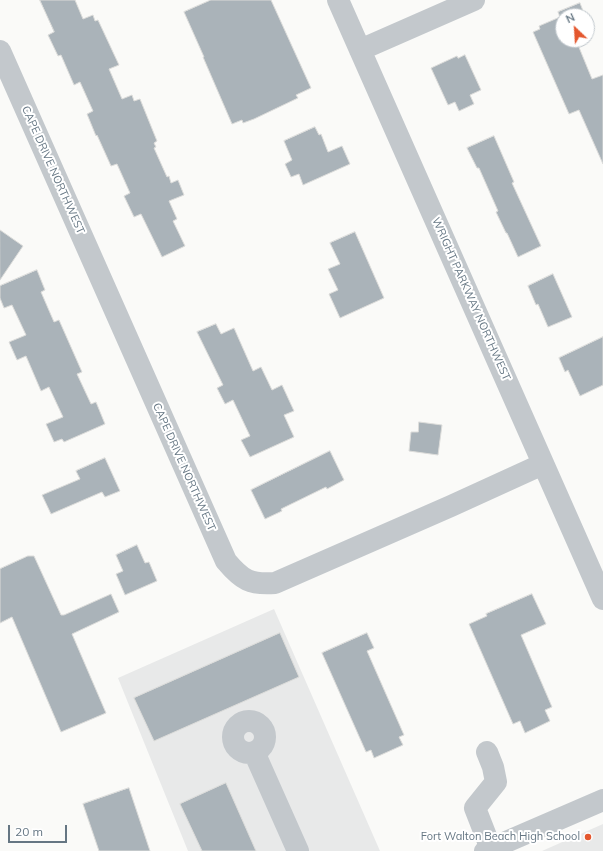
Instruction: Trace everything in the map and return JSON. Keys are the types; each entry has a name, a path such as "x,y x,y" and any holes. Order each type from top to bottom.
{"street":[{"name":"WRIGHT PARKWAY NORTHWEST","path":"338,0 603,599"},
{"path":"360,50 474,0"},
{"name":"CAPE DRIVE NORTHWEST","path":"0,51 226,561 237,575 251,582 262,584 275,583 544,464"},
{"path":"254,752 298,851"},
{"path":"487,752 493,767 496,782 475,808 488,850 603,800"}],"shaded area":[{"path":"274,609 380,851 188,851 118,678"},
{"name":"Fort Walton Beach High School","path":"603,824 603,851 542,851"}],"building":[{"path":"40,0 75,0 83,19 93,15 95,21 98,20 119,65 109,69 122,99 132,95 134,101 140,99 157,141 154,143 156,147 154,148 167,177 169,176 171,183 178,180 184,195 169,201 177,219 173,221 185,246 162,257 141,214 134,217 124,196 130,193 117,164 111,166 87,114 93,111 80,82 74,85 61,55 58,56 48,35 54,32"},
{"path":"211,0 271,0 311,88 296,95 298,98 254,119 243,123 242,120 232,124 184,12"},
{"path":"580,3 582,8 568,8"},
{"path":"555,19 555,48 579,48 592,79 603,75 603,164 579,110 569,114 533,32 540,29 539,26"},
{"path":"465,55 481,90 470,95 474,104 459,111 455,102 448,105 431,68 457,56 458,58"},
{"path":"315,127 319,135 321,134 328,152 342,146 350,164 303,185 299,174 291,177 285,164 292,160 284,141"},
{"path":"494,136 514,182 512,183 541,246 518,257 496,212 498,211 479,168 477,168 467,148"},
{"path":"0,230 23,246 0,280"},
{"path":"355,232 384,298 340,318 329,294 338,290 328,269 340,264 330,243"},
{"path":"37,270 45,290 41,292 54,322 59,320 82,372 77,374 91,404 96,402 105,424 64,442 62,439 54,442 46,424 63,417 49,387 41,391 26,356 17,360 9,342 26,335 12,305 4,308 0,298 0,286"},
{"path":"553,274 572,317 548,327 528,286"},
{"path":"216,324 221,334 234,328 253,371 261,367 272,390 282,385 294,411 284,415 294,437 250,457 241,440 250,436 233,400 225,404 217,388 223,385 197,332"},
{"path":"603,337 603,385 580,396 568,370 565,372 559,358"},
{"path":"419,422 442,425 438,455 409,451 411,432 418,432"},
{"path":"330,451 344,480 281,509 282,511 265,519 251,490"},
{"path":"105,458 120,491 105,497 102,492 51,514 42,495 80,479 76,471"},
{"path":"137,545 145,563 149,562 157,581 125,595 116,574 123,571 116,555"},
{"path":"28,556 34,556 61,615 111,594 119,612 72,634 106,713 61,732 12,617 0,623 0,569"},
{"path":"532,594 546,624 521,635 552,707 545,710 550,721 525,733 520,721 513,724 469,624 487,616 486,614"},
{"path":"280,633 299,677 154,741 134,698"},
{"path":"367,633 374,648 367,651 404,735 399,737 403,745 374,758 371,750 366,752 322,653"},
{"path":"226,783 256,851 202,851 180,804"},
{"path":"129,788 150,851 99,851 83,804"}],"place":[{"name":"Fort Walton Beach High School","path":"588,837"}]}
